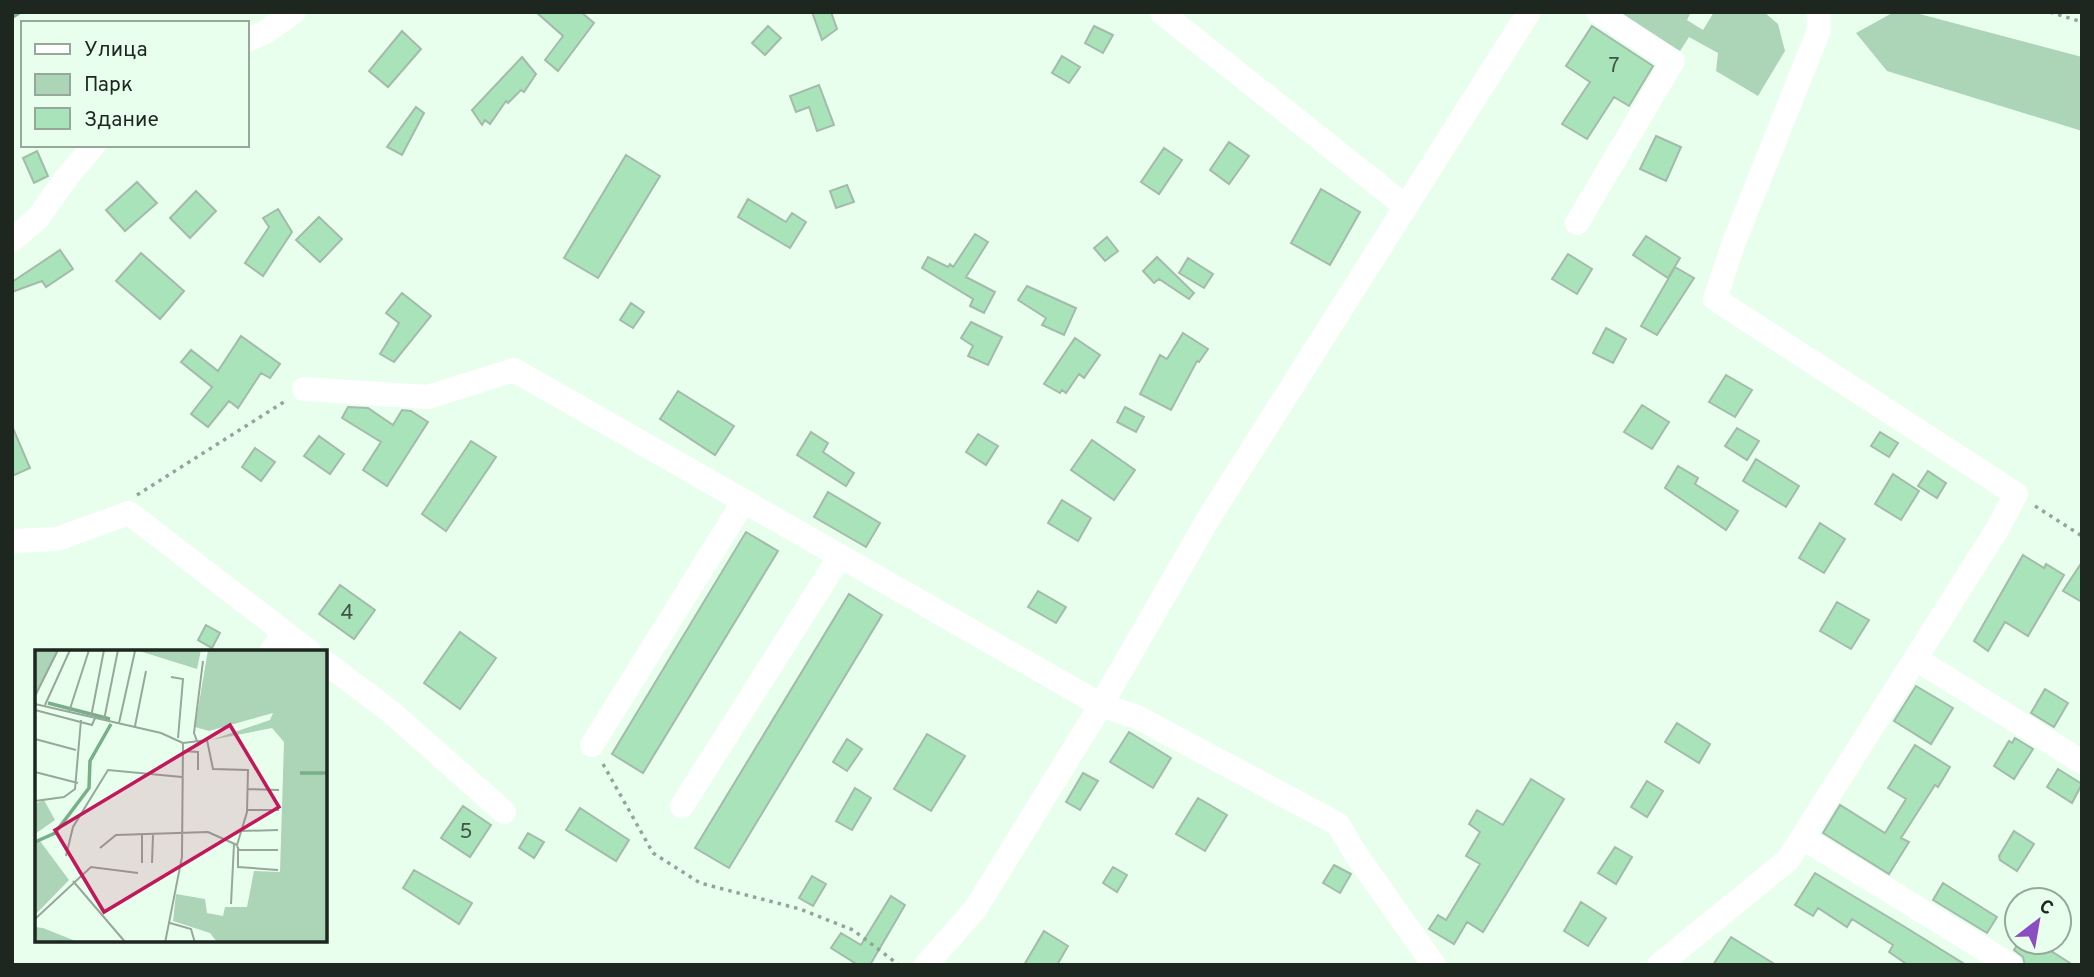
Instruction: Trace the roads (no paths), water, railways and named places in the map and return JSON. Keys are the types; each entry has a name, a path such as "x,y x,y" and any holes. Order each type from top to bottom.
{"street":[{"path":"248,40 264,33 293,12"},
{"path":"1161,12 1405,205"},
{"path":"926,965 976,908 1101,705 1210,516 1529,12"},
{"path":"1577,223 1673,61 1598,12"},
{"path":"1659,965 1788,860 1998,528 2016,494 1715,299 1734,242 1819,30 1819,12"},
{"path":"12,240 38,218 66,177 92,147"},
{"path":"304,390 428,397 514,370 1101,705 1137,717 1338,824 1355,853 1434,965"},
{"path":"592,746 744,501"},
{"path":"12,541 57,539 129,513 278,642 304,650"},
{"path":"682,806 840,556"},
{"path":"1916,659 2082,762"},
{"path":"327,664 391,712 504,811"},
{"path":"1802,838 2010,965"}],"waterway":[{"path":"12,16 18,12"}]}
